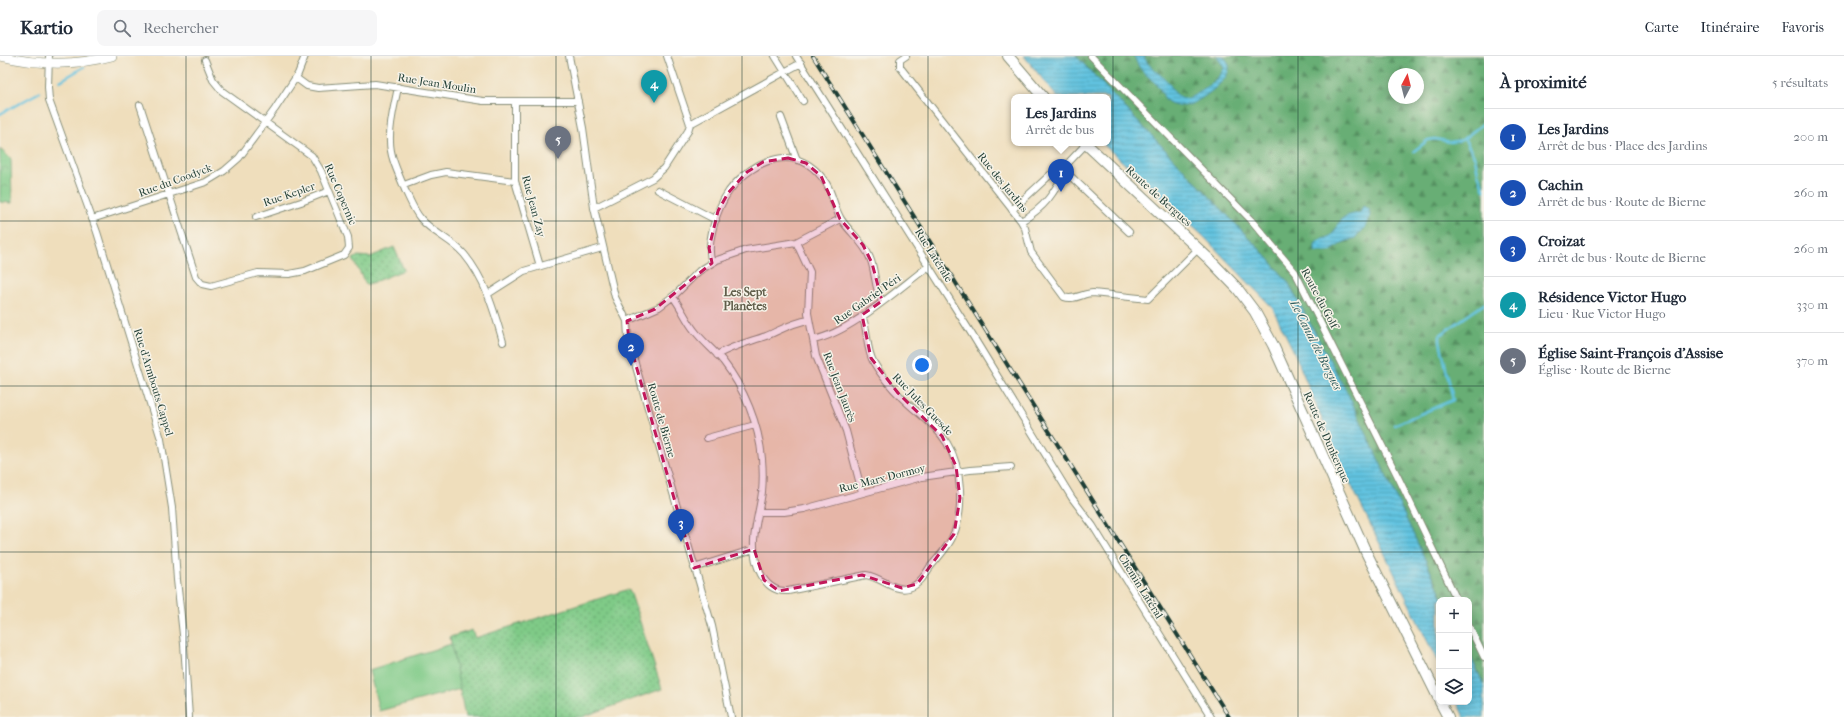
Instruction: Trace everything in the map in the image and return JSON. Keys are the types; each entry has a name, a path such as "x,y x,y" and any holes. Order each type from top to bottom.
{"main road":[{"path":"1008,56 1040,94"},
{"name":"Route de Bergues","path":"1087,146 1217,266"},
{"name":"Route de Dunkerque","path":"1217,266 1251,306 1267,332 1353,524 1436,693"},
{"path":"1442,705 1448,717"}],"street":[{"path":"0,56 24,61 49,60 80,62 112,56"},
{"name":"Rue du Coodyck","path":"92,219 209,181 224,171 239,158 266,122 296,78 305,56"},
{"name":"Route de Bierne","path":"569,56 578,101 594,208 602,248 615,297 627,321 631,348 717,647 731,717"},
{"path":"667,56 690,124"},
{"path":"775,56 803,101"},
{"name":"Rue Latérale","path":"796,56 1053,466"},
{"name":"Rue des Jardins","path":"906,56 900,60 900,67 1021,221 1025,228 1031,252 1062,295 1069,299 1093,293 1148,299 1198,249"},
{"name":"Route du Golf","path":"1091,56 1238,207 1295,272 1385,450 1456,597"},
{"name":"Rue d'Armbouts-Cappel","path":"49,60 49,100 92,219 159,429 165,458 172,508 189,717"},
{"name":"Rue Copernic","path":"169,194 196,277 205,286 212,286 258,273 289,274 302,272 341,257 348,251 349,242 347,233 319,166 310,153 220,88 213,80 206,60"},
{"path":"594,208 656,176 682,141 690,124 801,63"},
{"name":"Rue Jean Moulin","path":"296,78 307,86 318,88 361,84 398,87 476,100 515,102 578,101"},
{"path":"398,87 390,140 393,159 404,186 419,216 464,254 488,294 503,342"},
{"name":"Rue Jean Zay","path":"515,102 515,181 540,266"},
{"path":"140,105 169,194"},
{"path":"781,117 797,160"},
{"path":"1012,210 1063,169 1083,146"},
{"path":"712,263 710,248 716,220 728,193 750,169 768,160 784,158 797,160 810,166 824,180 840,219 868,252 874,268 878,293 882,301"},
{"path":"1021,221 1042,207 1056,188 1063,169"},
{"path":"1063,169 1129,232"},
{"path":"404,186 434,174 446,172 515,181"},
{"path":"658,190 716,220"},
{"name":"Rue Kepler","path":"256,216 301,202 329,191"},
{"path":"627,321 652,310 673,297 699,271 712,263 746,250 796,242 840,219"},
{"name":"Rue Jean Jaurès","path":"796,242 810,272 809,320 820,367 846,431 862,492"},
{"path":"488,294 517,275 540,266 602,248"},
{"name":"Rue Gabriel Péri","path":"813,340 831,336 862,316 929,266"},
{"path":"673,297 694,331 729,370 743,393 755,425 763,470 754,549 694,568"},
{"name":"Rue Jules Guesde","path":"754,549 764,580 772,588 779,591 788,591 862,575 874,577 898,588 910,588 919,581 948,545 954,534 960,498 957,472 952,452 942,436 898,393 874,362 868,349 866,328 862,316"},
{"path":"717,355 734,346 809,320"},
{"path":"707,438 755,425"},
{"name":"Chemin Latéral","path":"1053,466 1075,503 1093,526 1211,717"},
{"name":"Rue Marx Dormoy","path":"759,512 784,512 804,508 922,477 1011,467"},
{"path":"1472,632 1484,657"}],"highlighted area":[{"path":"788,158 806,163 821,176 840,219 863,245 872,263 882,301 862,315 871,358 898,393 942,436 956,466 960,498 954,534 917,584 902,588 862,575 779,591 764,580 754,549 694,568 629,341 627,321 655,309 712,263 709,248 718,211 728,193 747,172 763,162"}],"green space":[{"path":"1076,56 1484,56 1484,685 1472,659 1472,597 1443,597 1349,397 1288,282 1268,258"},
{"path":"0,149 11,159 12,203 0,202"},
{"path":"394,247 404,270 366,285 353,259 358,256 370,257"},
{"path":"626,590 630,591 662,689 582,717 465,717 450,637 472,630 475,638"},
{"path":"451,644 460,689 379,711 369,670"}],"water":[{"name":"Le Canal de Bergues","path":"1024,56 1076,56 1268,258 1288,282 1349,396 1443,597 1436,597 1436,659 1339,460 1294,352 1272,307 1202,235 1105,146 1111,146 1111,94 1055,94"},
{"path":"1134,56 1144,56 1150,66 1168,82 1175,93 1187,99 1213,83 1221,73 1224,68 1217,56 1223,56 1226,59 1229,64 1229,70 1223,80 1211,92 1197,101 1185,106 1179,106 1170,103 1165,99 1158,87 1141,70"},
{"path":"1363,206 1369,209 1370,216 1365,228 1355,238 1342,243 1330,252 1315,252 1315,244 1317,242 1332,234 1344,217 1360,213"},
{"path":"1472,659 1484,685 1484,717 1464,717 1458,705 1472,705"}],"waterway":[{"path":"60,81 84,67"},
{"path":"0,114 40,92"},
{"path":"1414,151 1428,140 1435,139 1451,142 1462,140 1484,123"},
{"path":"1464,138 1475,158 1484,190"},
{"path":"1394,425 1453,400 1440,335 1484,304"}],"railway":[{"path":"813,56 1229,717"}],"place":[{"name":"Résidence Victor Hugo","path":"654,103"},
{"name":"Église Saint-François d'Assise","path":"558,159"},
{"name":"Les Jardins","path":"1061,192"},
{"name":"Cachin","path":"631,366"},
{"name":"Croizat","path":"681,542"}],"district":[{"name":"Les Sept Planètes","path":"745,299"}]}
